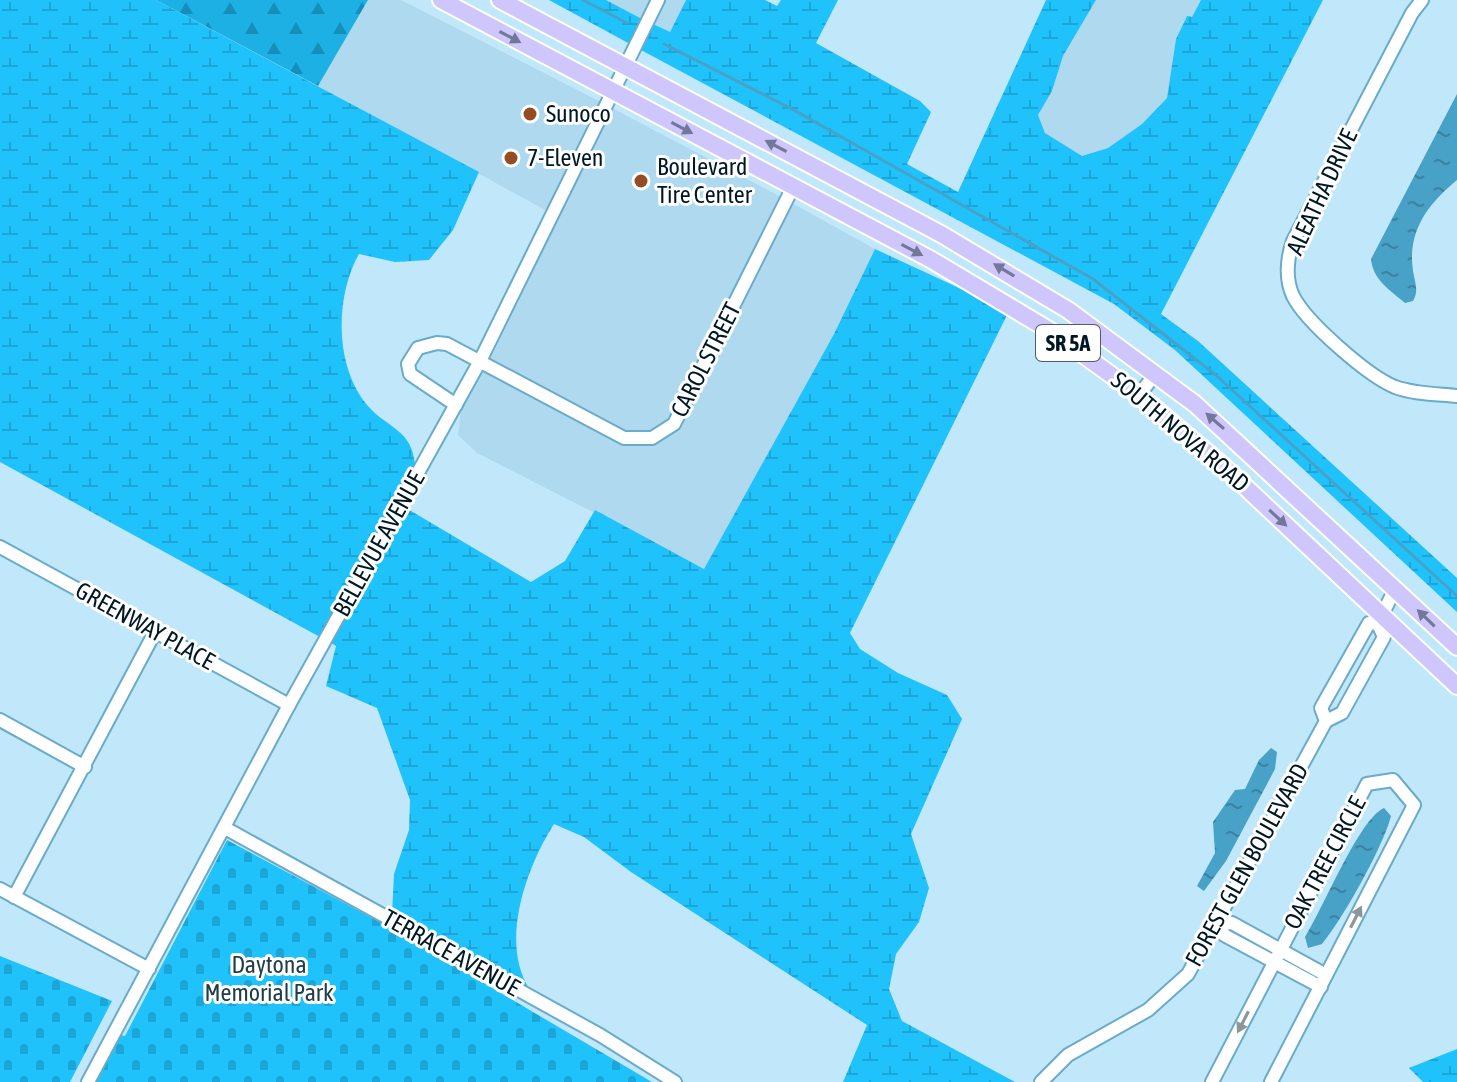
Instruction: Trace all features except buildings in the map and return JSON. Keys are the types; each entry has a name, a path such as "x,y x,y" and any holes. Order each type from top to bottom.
{"main road":[{"name":"SR 5A","path":"441,0 613,92"},
{"name":"SR 5A","path":"500,0 626,67"},
{"name":"SOUTH NOVA ROAD","path":"626,67 985,259 1068,310 1156,373 1231,435 1457,647"},
{"name":"SOUTH NOVA ROAD","path":"613,92 1012,306 1139,395 1223,466 1380,620 1457,686"}],"street":[{"name":"BELLEVUE AVENUE","path":"88,1082 289,705 480,361 658,0"},
{"name":"ALEATHA DRIVE","path":"1422,0 1407,22 1293,241 1288,269 1291,289 1300,307 1374,375 1407,391 1457,396"},
{"name":"CAROL STREET","path":"456,405 410,374 408,364 413,354 427,344 437,343 480,361 624,438 652,438 674,424 793,187"},
{"path":"1139,395 1156,373"},
{"name":"GREENWAY PLACE","path":"0,547 289,705"},
{"path":"1380,620 1395,589"},
{"name":"FOREST GLEN BOULEVARD","path":"1041,1082 1068,1055 1148,1010 1188,974 1219,924 1326,721 1342,713 1384,637 1380,620 1369,623 1321,708 1326,721"},
{"path":"14,897 155,632"},
{"path":"0,720 85,767"},
{"name":"OAK TREE CIRCLE","path":"1212,1082 1367,784 1393,780 1414,805 1271,1082"},
{"name":"TERRACE AVENUE","path":"225,828 600,1035 675,1082"},
{"path":"0,889 149,969"},
{"path":"1219,924 1224,935 1276,956 1324,981"}],"shaded area":[{"path":"368,0 401,0 601,102 547,211 318,86"},
{"path":"606,0 652,0 642,19"},
{"path":"665,0 686,0 669,33 653,24"},
{"path":"1096,0 1201,0 1192,18 1186,17 1176,39 1167,98 1142,124 1108,148 1082,157 1045,133 1038,115 1052,91 1063,56"},
{"path":"612,108 781,197 669,420 650,432 625,432 490,360"},
{"path":"792,203 875,249 834,334 705,569 477,453 458,435 461,409 485,370 622,444 654,445 677,430"}],"green space":[{"path":"0,0 156,0 479,172 453,230 429,260 395,262 359,254 351,271 342,310 344,352 349,372 368,406 409,444 415,465 320,637 0,462"},
{"path":"156,0 368,0 318,86"},
{"path":"549,0 606,0 642,19 630,44"},
{"path":"686,0 765,0 777,6 781,0 838,0 816,43 920,101 931,112 907,164 958,192 1046,0 1096,0 1063,56 1052,91 1038,115 1045,133 1082,156 1108,148 1142,124 1167,98 1176,39 1187,16 1192,17 1201,0 1323,0 1161,314 1198,341 1457,578 1457,612 1175,350 1114,304 641,50 653,24 670,32"},
{"path":"875,249 1009,311 850,633 860,649 898,673 947,695 962,719 911,834 929,888 919,922 896,954 889,989 902,1021 1015,1082 843,1082 867,1025 631,872 584,837 554,824 534,862 520,906 517,950 521,971 530,990 392,914 394,874 409,830 410,800 377,708 326,686 336,646 331,643 406,508 531,582 565,561 595,510 704,569 834,334"},
{"name":"Daytona Memorial Park","path":"227,840 387,926 652,1082 96,1082 121,1035 125,1036"},
{"path":"0,956 112,1001 70,1082 0,1082"},
{"path":"1457,1049 1457,1082 1423,1082 1409,1068"}],"water":[{"path":"1457,94 1457,180 1429,209 1417,231 1412,257 1416,294 1413,301 1405,303 1379,279 1371,259"},
{"path":"1271,748 1277,752 1275,769 1226,861 1204,891 1197,886 1215,853 1213,822 1235,790 1245,789 1259,760"},
{"path":"1384,808 1391,816 1387,829 1361,882 1322,944 1308,948 1305,937 1342,866 1364,829"}],"waterway":[{"path":"583,0 627,23"},
{"path":"664,44 792,109 1093,279 1217,376 1457,596"}],"place":[{"name":"Sunoco","path":"530,114"},
{"name":"7-Eleven","path":"511,158"},
{"name":"Boulevard Tire Center","path":"641,181"}]}
